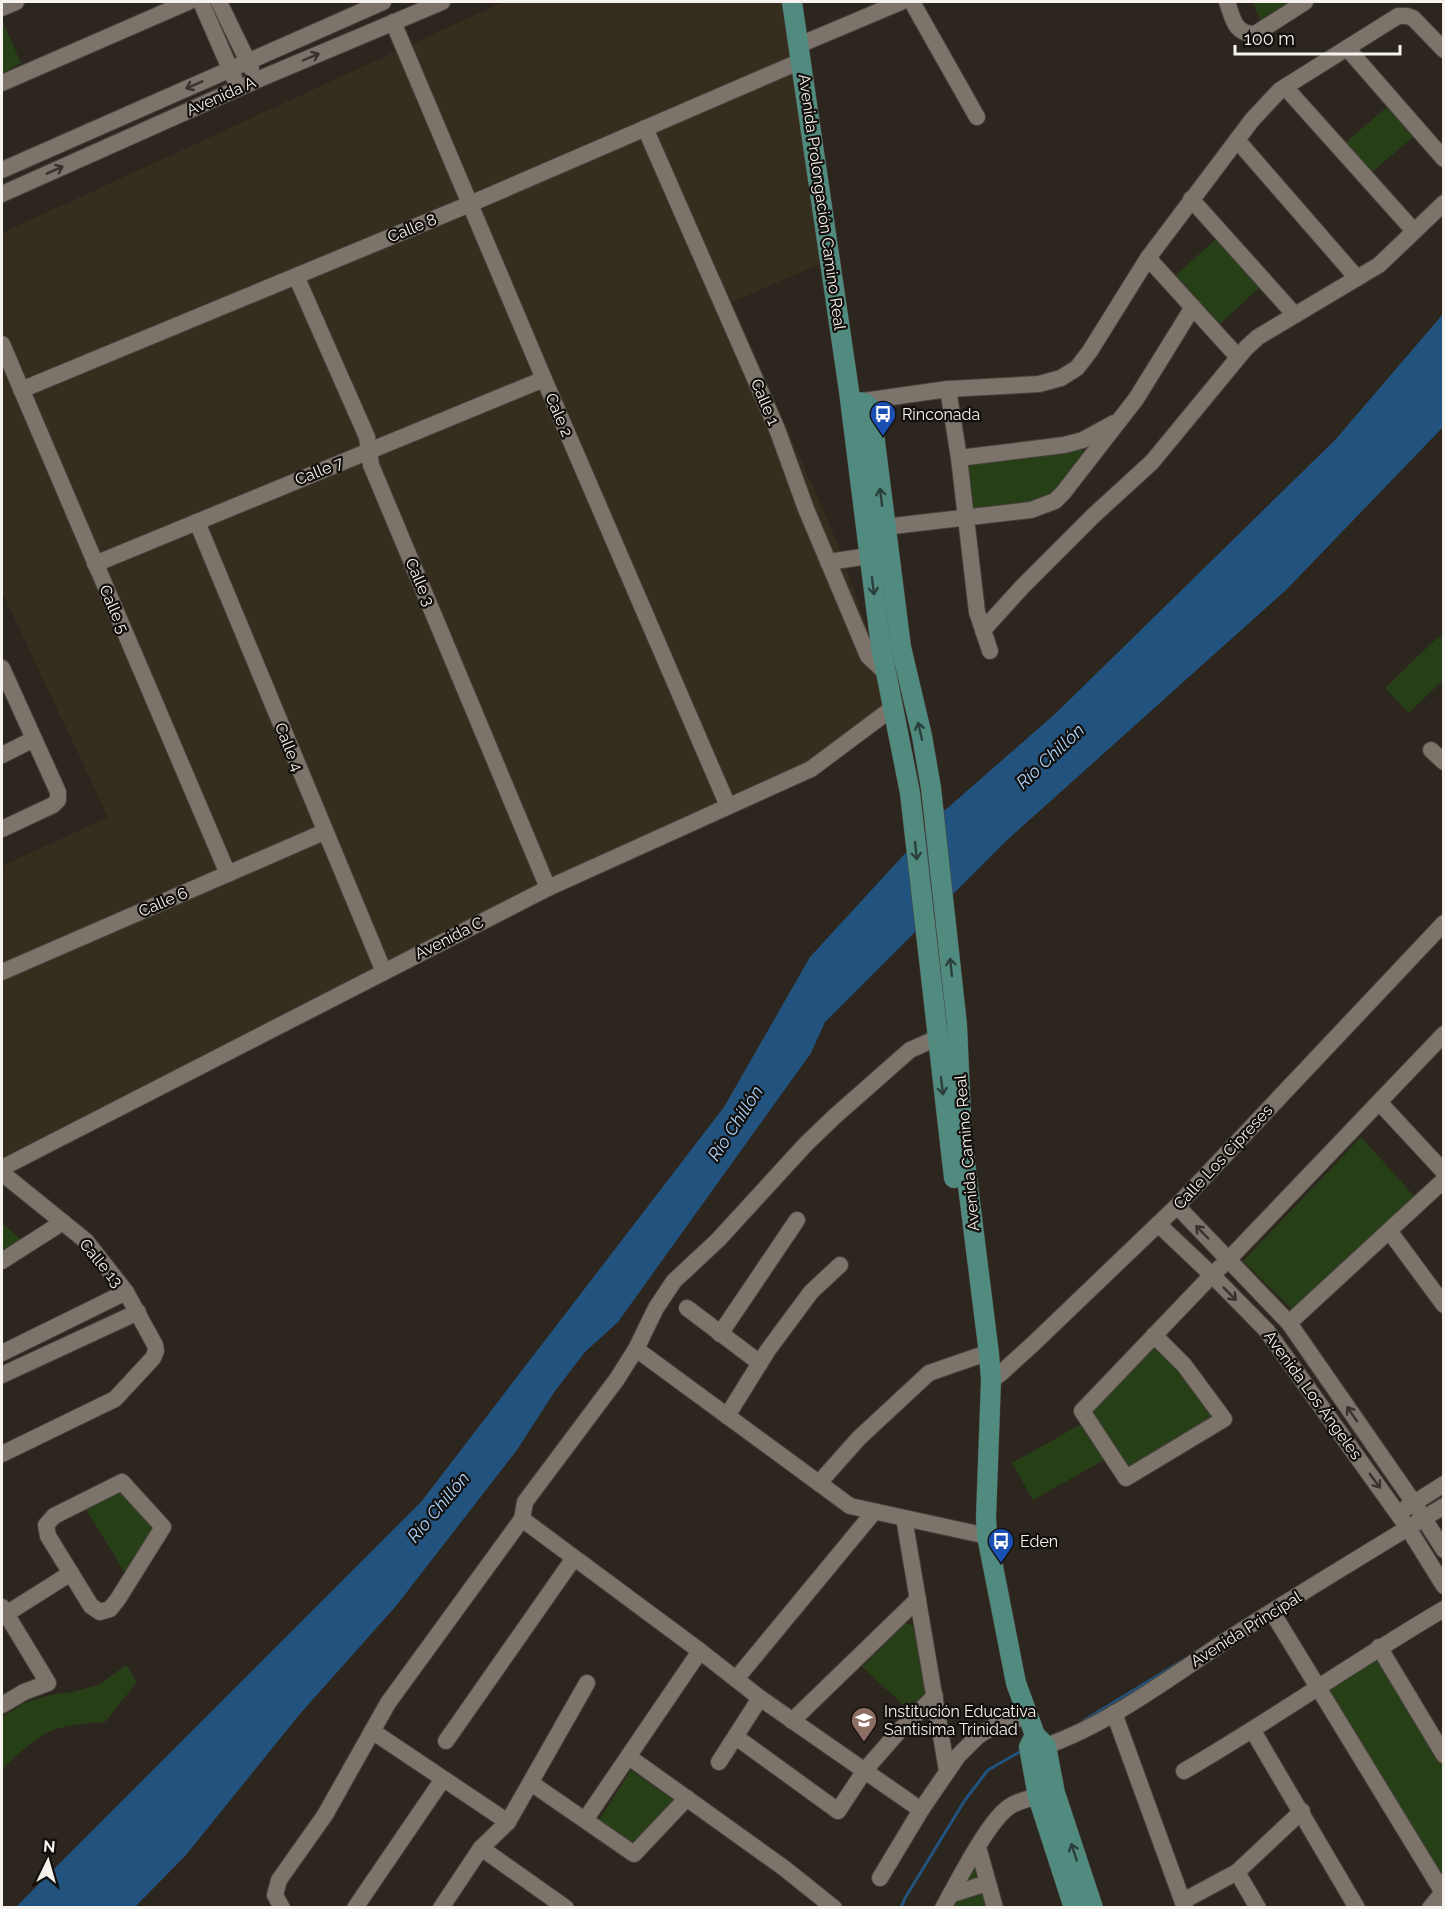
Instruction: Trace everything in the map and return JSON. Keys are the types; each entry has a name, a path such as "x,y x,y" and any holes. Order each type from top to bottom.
{"main road":[{"name":"Avenida Prolongación Camino Real","path":"792,2 857,402 869,556 881,647 910,793"},
{"name":"Avenida Prolongación Camino Real","path":"857,402 868,404 870,410 901,647 922,736 931,788"},
{"name":"Avenida Camino Real","path":"931,788 957,1025 962,1138 991,1380 986,1527"},
{"name":"Avenida Camino Real","path":"910,793 936,1033 978,1356 977,1476 1016,1683 1027,1716 1041,1741 1029,1747 1046,1795 1093,1908"},
{"name":"Avenida Camino Real","path":"1046,1795 1074,1908"}],"street":[{"path":"2,8 15,2"},
{"path":"2,83 188,2"},
{"path":"201,2 238,89"},
{"path":"219,2 257,80"},
{"name":"Avenida A","path":"2,170 383,2"},
{"name":"Avenida A","path":"2,194 257,80 442,2"},
{"name":"Calle 8","path":"21,390 470,204 645,128 901,2"},
{"path":"912,2 977,117"},
{"path":"1227,2 1238,29 1245,34 1255,34 1305,2"},
{"path":"857,402 948,389 1039,384 1061,378 1077,368 1148,258 1191,199 1252,120 1285,87 1398,16 1413,18 1437,32 1443,50"},
{"name":"Cale 2","path":"393,22 728,806"},
{"path":"1347,48 1443,159"},
{"path":"1285,87 1414,231"},
{"name":"Calle 1","path":"645,128 777,429 806,509 868,656 886,674"},
{"path":"1237,140 1357,278"},
{"path":"1191,199 1295,315"},
{"path":"983,630 1086,523 1152,462 1238,357 1258,338 1379,265 1443,203"},
{"path":"1148,258 1238,357"},
{"name":"Calle 3","path":"296,276 367,437 371,465 548,888"},
{"path":"884,526 1031,510 1055,501 1136,399 1193,307"},
{"name":"Calle 5","path":"2,344 228,874"},
{"name":"Calle 7","path":"95,564 544,379"},
{"path":"948,389 959,459 977,612 990,651"},
{"path":"959,459 1064,445 1083,440 1120,420"},
{"name":"Calle 4","path":"197,522 384,972"},
{"path":"828,562 869,556"},
{"path":"2,829 58,800 58,792 3,675"},
{"name":"Avenida C","path":"2,1173 548,888 811,769 894,707"},
{"path":"2,755 34,740"},
{"name":"Calle 6","path":"2,972 324,832"},
{"name":"Calle Los Cipreses","path":"991,1380 1033,1344 1177,1206 1443,922"},
{"path":"282,1908 276,1895 279,1880 325,1815 372,1731 400,1687 522,1519 525,1502 617,1379 636,1349 656,1308 674,1281 718,1240 805,1145 902,1056 936,1033"},
{"path":"1154,1335 1184,1365 1224,1419 1126,1478 1082,1411 1154,1335 1212,1275 1228,1260 1443,1034"},
{"path":"1379,1102 1443,1172"},
{"name":"Calle 13","path":"2,1173 86,1241 126,1292 155,1345 156,1351 153,1358 115,1400 2,1454"},
{"path":"1289,1323 1390,1232 1443,1180"},
{"name":"Avenida Los Ángeles","path":"1177,1206 1289,1323 1414,1503 1443,1550"},
{"path":"720,1334 798,1220"},
{"path":"2,1261 63,1222"},
{"name":"Avenida Los Ángeles","path":"1158,1224 1267,1331 1398,1513 1443,1586"},
{"path":"1390,1232 1443,1305"},
{"path":"727,1416 760,1363 811,1292 840,1265"},
{"path":"2,1353 126,1292"},
{"path":"687,1308 760,1363"},
{"path":"2,1375 138,1312"},
{"path":"636,1349 850,1506 904,1518 986,1527"},
{"path":"819,1483 859,1438 929,1373 978,1356"},
{"path":"120,1482 125,1483 162,1525 162,1529 110,1609 100,1612 91,1606 71,1573 48,1536 46,1525 54,1516 120,1482"},
{"path":"1398,1513 1443,1484"},
{"name":"Avenida Principal","path":"1041,1741 1063,1740 1114,1713 1443,1506"},
{"path":"736,1679 874,1512"},
{"path":"904,1518 947,1771"},
{"path":"522,1519 760,1698 921,1810"},
{"path":"446,1741 574,1558"},
{"path":"2,1706 24,1692 48,1683 4,1611 71,1573"},
{"path":"792,1721 918,1599"},
{"path":"1184,1771 1253,1731 1379,1647 1443,1609"},
{"path":"1272,1612 1443,1893 1430,1908"},
{"path":"1379,1647 1443,1755"},
{"path":"585,1820 700,1651"},
{"path":"441,1908 481,1848 508,1822 587,1683"},
{"path":"736,1737 838,1811 865,1770 934,1696"},
{"path":"719,1762 760,1698"},
{"path":"1114,1713 1184,1904 1237,1872 1302,1811"},
{"path":"880,1878 921,1810 958,1756 978,1736 994,1726 1027,1716"},
{"path":"372,1731 508,1822"},
{"path":"1253,1731 1357,1908"},
{"path":"629,1757 784,1868 834,1908"},
{"path":"355,1908 443,1779"},
{"path":"531,1783 634,1854 687,1798"},
{"path":"947,1901 998,1816 1016,1803 1046,1795"},
{"path":"978,1847 995,1908"},
{"path":"481,1848 566,1908"},
{"path":"1237,1872 1258,1908"},
{"path":"947,1901 987,1883"},
{"path":"537,1908 546,1893"}],"shaded area":[{"path":"503,2 793,2 822,263 732,302 837,542 871,639 885,706 812,776 552,896 11,1168 2,1160 2,866 108,817 2,592 2,233"}],"green space":[{"path":"1253,2 1290,2 1260,20"},
{"path":"2,20 21,63 2,73"},
{"path":"1387,107 1413,137 1371,173 1345,143"},
{"path":"1216,239 1260,287 1220,324 1176,275"},
{"path":"1080,447 1084,452 1082,457 1063,483 1047,496 1027,503 972,510 965,463"},
{"path":"1439,636 1443,640 1443,680 1409,713 1385,688"},
{"path":"1361,1137 1414,1196 1294,1311 1243,1261"},
{"path":"2,1223 24,1242 2,1255"},
{"path":"1155,1342 1217,1418 1127,1470 1090,1412"},
{"path":"1083,1423 1104,1460 1033,1500 1012,1463"},
{"path":"122,1489 155,1527 126,1574 85,1508"},
{"path":"906,1623 914,1626 926,1694 910,1711 862,1667"},
{"path":"1378,1654 1443,1765 1443,1882 1325,1685"},
{"path":"126,1665 137,1682 105,1722 72,1725 48,1732 26,1747 2,1770 3,1717 24,1703 100,1684"},
{"path":"631,1770 676,1802 635,1846 599,1820"},
{"path":"976,1857 991,1907 949,1907"}],"water":[{"name":"Río Chillón","path":"1443,314 1443,427 1287,589 1006,841 825,1022 811,1053 618,1322 585,1352 555,1391 517,1450 396,1606 299,1715 186,1855 135,1907 15,1908 421,1502 724,1107 810,957 944,811 1055,714 1336,439"}],"waterway":[{"path":"1083,1721 1185,1659"},
{"path":"901,1908 965,1800 988,1770 1023,1750"}],"place":[{"name":"Rinconada","path":"883,437"},
{"name":"Eden","path":"1001,1564"},
{"name":"Institución Educativa Santisima Trinidad","path":"864,1743"}]}
